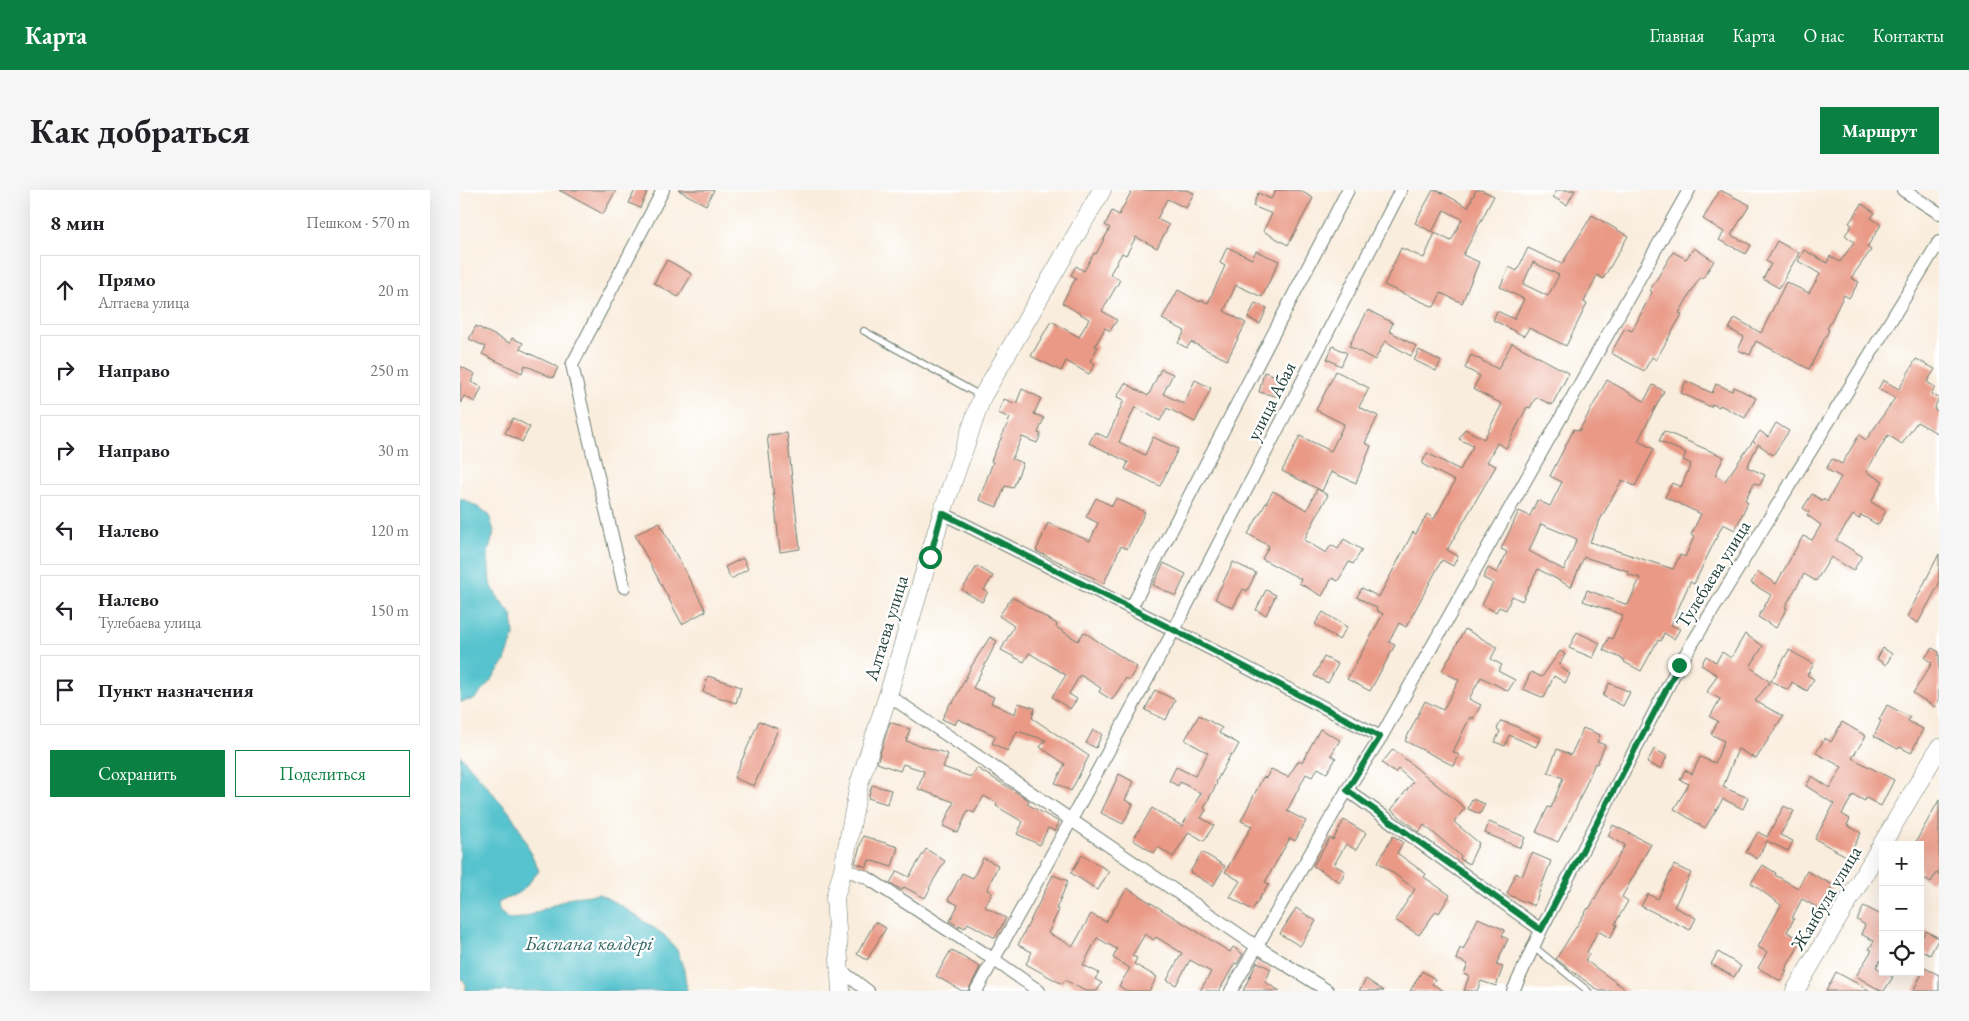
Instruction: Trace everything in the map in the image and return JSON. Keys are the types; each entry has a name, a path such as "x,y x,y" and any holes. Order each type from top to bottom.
{"main road":[{"name":"Алтаева улица","path":"841,991 835,898 843,869 859,784 888,695 942,513 982,397 1102,190"},
{"name":"Жанбула улица","path":"1796,991 1939,748"}],"street":[{"path":"624,587 572,366 663,190"},
{"name":"улица Абая","path":"1131,608 1348,190"},
{"name":"улица Абая","path":"976,991 1072,820 1174,630 1401,190"},
{"path":"1231,991 1347,790 1380,737 1689,190"},
{"path":"1903,190 1939,213"},
{"name":"Тулебаева улица","path":"1513,991 1541,930 1679,665 1939,242"},
{"path":"942,513 1380,737"},
{"path":"888,695 1256,946 1328,991"},
{"path":"1347,790 1541,930"},
{"path":"843,869 866,877 1039,991"},
{"path":"839,969 868,991"}],"lane":[{"path":"864,331 982,397"},
{"path":"1533,946 1588,991"}],"water":[{"path":"460,499 489,514 494,532 488,553 490,583 500,601 512,615 514,635 505,661 492,679 475,699 460,702"},
{"name":"Баспана көлдері","path":"460,755 510,813 521,831 539,871 522,891 498,903 499,911 508,919 523,918 572,897 599,894 620,905 664,935 677,950 684,970 687,991 466,991 466,984 460,976"}],"building":[{"path":"559,190 616,190 603,214"},
{"path":"635,190 648,190 640,208 629,203"},
{"path":"678,190 714,190 706,205"},
{"path":"1132,190 1186,190 1194,193 1186,208 1167,199 1157,219 1169,225 1157,248 1136,237 1126,255 1122,253 1110,274 1120,280 1102,311 1117,320 1110,331 1105,328 1095,346 1098,347 1090,361 1095,364 1089,374 1066,361 1061,371 1031,356 1051,321 1079,337 1089,319 1062,303 1076,278 1071,275 1076,266 1084,271 1110,228 1105,225 1112,211 1119,215"},
{"path":"1276,190 1299,190 1313,198 1288,245 1263,231 1272,214 1253,206 1258,193 1271,199"},
{"path":"1433,190 1437,190 1468,207 1476,190 1481,190 1494,196 1463,255 1479,262 1462,303 1441,293 1434,307 1384,285 1401,248 1424,258 1435,233 1451,241 1462,219 1444,210 1432,232 1415,223"},
{"path":"1557,190 1575,190 1567,205 1553,197"},
{"path":"1720,190 1750,205 1731,235 1751,245 1746,254 1719,240 1724,232 1703,219"},
{"path":"1862,204 1875,213 1871,218 1881,225 1867,247 1871,250 1851,278 1859,282 1849,298 1844,295 1809,369 1756,341 1750,355 1738,350 1744,337 1729,329 1735,318 1761,333 1786,282 1809,293 1820,274 1798,261 1804,250 1827,263 1830,256 1840,262 1854,242 1845,235 1852,225 1849,223"},
{"path":"1592,215 1628,236 1603,279 1597,275 1584,302 1587,304 1566,346 1529,328 1524,336 1493,320 1497,311 1514,319 1524,299 1500,287 1509,267 1517,271 1528,248 1562,264","holes":["1533,262 1559,275 1548,296 1523,284"]},
{"path":"1777,241 1799,253 1779,288 1763,279 1771,264 1766,261"},
{"path":"1227,247 1252,259 1256,251 1279,261 1262,297 1236,285 1224,311 1246,323 1227,360 1191,342 1187,348 1178,343 1185,331 1162,319 1178,290 1200,302 1201,300 1208,303 1225,266 1220,263"},
{"path":"1694,248 1714,261 1703,278 1700,277 1679,313 1682,314 1656,360 1652,357 1644,371 1611,353 1625,328 1632,331 1652,292 1650,290 1673,252 1686,259"},
{"path":"667,260 692,274 678,297 654,283"},
{"path":"1255,303 1267,308 1260,324 1248,318"},
{"path":"1368,310 1393,323 1389,331 1416,346 1411,356 1385,341 1375,360 1349,346"},
{"path":"476,326 510,343 512,338 523,343 520,349 558,367 553,378 525,365 522,373 482,354 486,347 469,339"},
{"path":"1512,343 1569,373 1552,405 1536,397 1530,408 1527,407 1506,448 1497,443 1487,462 1496,466 1447,550 1458,556 1453,566 1442,560 1406,627 1399,623 1389,642 1395,645 1370,691 1347,679 1383,614 1376,610 1377,608 1357,597 1362,588 1379,597 1413,532 1416,534 1427,514 1434,519 1455,481 1422,464 1427,453 1460,470 1473,446 1459,439 1465,429 1484,439 1502,404 1473,389 1480,376 1465,368 1471,355 1498,369"},
{"path":"1333,346 1347,353 1341,366 1327,359"},
{"path":"1419,350 1441,361 1436,371 1414,360"},
{"path":"1916,359 1935,369 1927,382 1935,387 1931,394 1939,398 1934,409 1939,412 1939,434 1917,422 1902,444 1888,435 1866,472 1883,481 1871,502 1886,511 1878,525 1861,515 1859,519 1853,515 1836,540 1862,556 1853,571 1831,557 1816,581 1804,574 1785,607 1787,608 1776,628 1758,617 1771,595 1751,583 1758,572 1776,584 1803,536 1812,540 1821,525 1807,515 1809,512 1803,508 1812,494 1827,502 1841,477 1826,469 1832,459 1842,464 1859,435 1866,440 1895,398 1878,389 1883,380 1899,389"},
{"path":"460,366 475,374 471,382 482,387 475,402 464,396 460,404"},
{"path":"1161,369 1173,374 1163,394 1184,404 1195,380 1211,388 1195,422 1167,408 1160,421 1135,407 1119,442 1145,455 1153,437 1178,449 1160,486 1125,469 1128,462 1089,443 1095,432 1107,438 1124,400 1117,397 1125,383 1148,396"},
{"path":"1336,371 1369,388 1359,407 1378,416 1365,443 1371,446 1356,483 1331,472 1322,491 1282,471 1300,436 1331,451 1344,424 1316,410"},
{"path":"1264,372 1284,378 1279,397 1259,392"},
{"path":"1607,380 1644,401 1653,385 1664,391 1638,441 1654,449 1635,486 1622,480 1590,542 1673,569 1680,555 1685,557 1694,537 1691,535 1701,514 1665,497 1672,483 1681,487 1691,464 1683,460 1686,453 1659,441 1664,431 1724,457 1715,475 1725,481 1760,431 1768,437 1776,423 1789,431 1773,455 1758,444 1747,467 1765,475 1760,485 1754,483 1745,500 1748,502 1735,530 1723,524 1694,584 1690,582 1671,625 1680,629 1674,639 1664,633 1661,641 1658,640 1641,671 1624,662 1625,660 1603,650 1609,637 1612,639 1623,615 1583,601 1587,590 1628,605 1640,578 1627,574 1628,571 1584,557 1571,587 1538,569 1522,601 1512,596 1506,610 1499,607 1496,612 1482,605 1493,583 1483,578 1488,568 1497,573 1507,552 1501,549 1519,511 1530,516 1537,500 1550,506 1562,482 1550,476 1574,429 1579,431","holes":["1541,524 1577,539 1564,570 1529,551"]},
{"path":"1686,381 1712,393 1716,384 1732,391 1734,387 1756,398 1745,418 1720,405 1719,407 1712,404 1711,407 1681,393"},
{"path":"1022,389 1041,398 1034,414 1044,418 1038,433 1041,434 1037,443 1022,437 1012,459 1023,463 1013,488 1005,486 997,507 979,500 993,462 991,461 1010,418 998,413 1004,399 1016,404"},
{"path":"513,418 530,427 522,442 505,433"},
{"path":"787,433 800,549 780,552 767,435"},
{"path":"1317,489 1328,495 1304,540 1326,553 1331,545 1338,549 1344,539 1362,550 1353,564 1349,562 1338,581 1332,578 1322,596 1299,583 1301,579 1262,559 1269,546 1248,534 1273,491 1307,510"},
{"path":"1096,498 1112,506 1116,498 1145,512 1127,549 1121,546 1104,583 1036,551 1048,523 1090,541 1098,523 1086,517"},
{"path":"659,522 706,611 682,624 635,535"},
{"path":"1939,554 1939,584 1918,623 1907,617"},
{"path":"743,558 748,569 731,579 725,567"},
{"path":"1233,562 1256,573 1247,591 1243,589 1233,608 1215,599"},
{"path":"1164,563 1186,574 1176,596 1153,585"},
{"path":"977,566 993,576 984,590 988,592 982,602 962,590"},
{"path":"1266,590 1276,595 1266,615 1256,610"},
{"path":"1012,597 1057,624 1056,627 1078,641 1084,632 1137,667 1129,680 1126,678 1112,700 1099,692 1101,688 1080,675 1069,694 1077,699 1070,709 1052,697 1066,675 1029,653 1024,662 1001,650 1014,626 999,616"},
{"path":"1323,612 1347,627 1339,640 1315,624"},
{"path":"1465,629 1497,647 1491,659 1502,665 1498,671 1515,680 1508,691 1481,677 1469,699 1481,705 1473,719 1470,717 1453,752 1459,755 1454,766 1405,741 1425,701 1443,710 1459,680 1442,671"},
{"path":"1577,632 1600,643 1593,658 1569,648"},
{"path":"1745,634 1763,646 1750,667 1770,682 1755,701 1783,716 1756,759 1738,749 1723,787 1748,798 1743,809 1723,799 1705,828 1674,809 1689,784 1680,780 1685,770 1692,774 1700,757 1715,763 1724,741 1711,734 1718,721 1710,717 1720,699 1707,692 1717,675 1701,665 1706,656 1716,662 1722,652 1731,658"},
{"path":"990,637 997,641 973,688 994,697 991,703 1015,714 1018,703 1035,708 1032,718 1089,756 1071,791 1055,783 1065,764 1040,747 1046,740 1017,731 1007,751 992,743 996,736 958,719 955,725 942,719"},
{"path":"1883,648 1892,654 1886,665 1877,659"},
{"path":"1932,648 1939,652 1939,700 1935,707 1913,693 1932,663 1925,658"},
{"path":"1789,650 1814,664 1807,675 1814,679 1807,691 1792,682 1788,690 1771,681"},
{"path":"1560,651 1565,654 1559,666 1570,674 1565,683 1554,676 1544,698 1523,689 1531,672 1542,677"},
{"path":"1324,657 1338,664 1328,683 1314,676"},
{"path":"708,676 741,687 736,703 703,692"},
{"path":"1609,683 1630,692 1623,706 1603,696"},
{"path":"1155,690 1175,700 1166,720 1145,710"},
{"path":"1887,705 1910,717 1908,721 1923,729 1911,753 1900,747 1898,749 1874,736 1881,721 1879,720"},
{"path":"1199,715 1222,728 1219,733 1239,744 1233,755 1231,754 1204,808 1206,810 1201,818 1214,825 1204,841 1189,832 1173,857 1158,847 1154,853 1133,840 1152,808 1182,826 1201,793 1180,782 1178,786 1169,781 1176,767 1195,776 1208,753 1185,740"},
{"path":"759,721 778,729 754,786 734,778"},
{"path":"1501,721 1540,738 1536,747 1509,735 1505,746 1495,742 1500,731 1497,729"},
{"path":"890,722 910,729 906,741 948,754 943,767 971,777 977,768 1024,797 1029,801 1027,804 1059,822 1055,831 1048,828 1040,845 1017,834 1023,822 996,806 997,803 984,796 974,813 968,810 958,833 943,826 954,802 918,789 924,771 903,764 900,771 877,763"},
{"path":"1842,722 1866,736 1852,758 1894,780 1881,806 1866,798 1865,801 1853,795 1842,814 1850,819 1847,825 1861,833 1848,857 1815,839 1834,804 1806,786 1812,776 1830,788 1842,767 1816,753 1825,738 1831,742"},
{"path":"1583,728 1600,735 1597,742 1605,745 1558,842 1536,832 1548,807 1551,808 1563,778 1548,772 1557,749 1571,755"},
{"path":"1320,729 1340,740 1331,755 1336,758 1327,773 1318,768 1312,777 1306,774 1287,811 1306,821 1295,841 1290,838 1265,882 1269,884 1252,910 1230,897 1240,881 1225,872 1252,826 1241,821 1263,777 1266,778 1271,769 1288,777 1299,760 1302,762"},
{"path":"1093,730 1102,734 1096,748 1086,743"},
{"path":"1393,749 1465,808 1454,822 1479,843 1469,864 1460,859 1461,856 1424,825 1419,832 1391,810 1413,782 1398,769 1395,773 1382,763"},
{"path":"1654,749 1667,756 1661,769 1647,763"},
{"path":"1119,774 1134,782 1125,800 1133,804 1123,824 1101,813"},
{"path":"872,785 891,790 887,804 868,798"},
{"path":"1472,799 1485,804 1480,814 1468,809"},
{"path":"1939,800 1939,875 1936,873 1931,882 1924,878 1924,841 1916,841"},
{"path":"1784,806 1794,811 1780,835 1793,841 1788,851 1767,841 1757,859 1746,852 1758,832 1767,837"},
{"path":"1344,820 1366,833 1356,850 1346,844 1334,865 1345,871 1340,882 1313,866 1330,838 1333,840"},
{"path":"1489,822 1525,837 1521,848 1485,833"},
{"path":"1613,825 1651,844 1622,897 1628,901 1615,924 1617,925 1610,938 1598,931 1585,960 1628,991 1599,991 1556,959 1589,909 1625,845 1608,836"},
{"path":"863,836 898,847 892,867 869,860 867,867 855,863"},
{"path":"1393,836 1403,842 1397,853 1426,874 1424,877 1450,895 1439,913 1436,911 1419,935 1395,920 1415,889 1378,862"},
{"path":"926,849 945,861 925,898 904,887 902,890 890,883 897,871 909,877"},
{"path":"1202,852 1225,866 1213,886 1190,872"},
{"path":"1532,853 1551,861 1534,906 1507,894 1516,873 1522,876"},
{"path":"1082,855 1109,871 1098,890 1071,873"},
{"path":"983,858 998,865 987,890 992,893 985,907 1006,918 995,938 968,923 965,928 959,925 959,927 950,921 958,905 948,900 962,873 973,878"},
{"path":"1674,865 1691,873 1674,907 1696,918 1690,930 1641,906 1648,894 1658,899"},
{"path":"1763,865 1776,873 1775,875 1798,888 1807,871 1833,885 1820,909 1802,899 1787,932 1802,940 1781,981 1758,968 1767,952 1758,947 1781,905 1751,883"},
{"path":"1053,875 1068,881 1056,909 1059,910 1048,933 1073,946 1091,914 1106,922 1127,888 1230,952 1233,947 1243,954 1237,964 1235,963 1219,991 1200,991 1211,972 1190,960 1176,985 1167,980 1182,953 1156,937 1154,940 1145,934 1132,956 1137,958 1134,964 1157,977 1149,991 1127,991 1119,986 1130,968 1113,958 1117,949 1097,938 1083,965 1099,973 1095,979 1102,983 1097,991 1085,991 1065,980 1062,984 1026,964 1032,952 1018,945"},
{"path":"1864,906 1879,914 1879,962 1876,967 1879,969 1879,976 1893,977 1884,991 1856,976 1872,950 1869,949 1874,941 1861,934 1865,925 1857,920"},
{"path":"1296,908 1316,921 1300,946 1280,934"},
{"path":"1478,918 1505,930 1502,936 1508,939 1496,965 1503,967 1496,986 1481,981 1477,991 1464,991 1469,976 1464,974 1468,964 1456,959 1460,948 1463,950"},
{"path":"875,922 886,928 867,960 857,954"},
{"path":"1926,931 1939,938 1930,955 1924,952 1924,934"},
{"path":"951,950 980,967 968,991 962,991 936,976"},
{"path":"1718,952 1741,966 1734,977 1711,964"},
{"path":"1257,962 1271,969 1265,982 1280,991 1243,991"},
{"path":"1925,968 1939,975 1939,991 1913,991 1921,976 1924,976"},
{"path":"1422,971 1435,979 1432,984 1444,991 1410,991"},
{"path":"1836,972 1871,991 1826,991"},
{"path":"1366,979 1384,991 1359,991"}],"route":[{"path":"930,557 942,513 1380,737 1347,790 1541,930 1679,665"}]}
